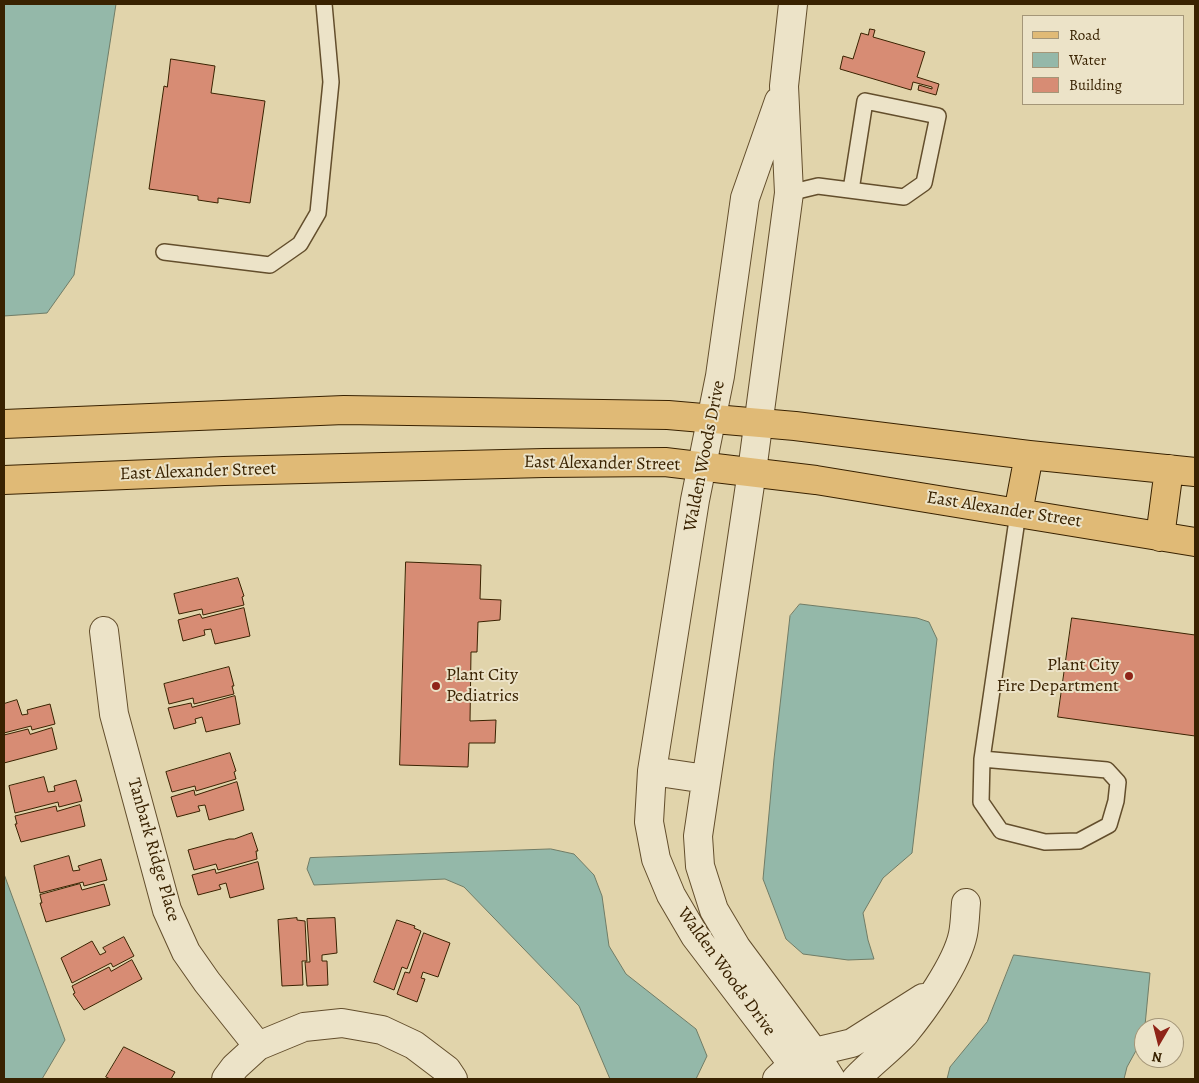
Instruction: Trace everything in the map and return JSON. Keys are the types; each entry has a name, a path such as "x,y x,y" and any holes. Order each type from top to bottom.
{"main road":[{"path":"4,424 344,410 668,415 795,426 1029,455 1182,470 1160,537"},
{"path":"1018,513 1029,455"},
{"name":"East Alexander Street","path":"4,480 224,470 665,462 826,481 1195,542"}],"street":[{"name":"Walden Woods Drive","path":"793,4 784,86 789,193 752,471 698,836 700,866 714,910 736,947 775,1000 797,1069"},
{"name":"Walden Woods Drive","path":"784,86 745,198 720,376 695,500 652,771 649,822 656,859 671,895 695,936 797,1069"},
{"name":"Tanbark Ridge Place","path":"104,631 114,714 167,910 186,952 258,1046"},
{"path":"652,771 706,779"},
{"path":"856,1079 903,1034 937,989 953,962 963,936 966,904"},
{"path":"797,1069 852,1043 937,989"},
{"path":"226,1079 235,1067 258,1046 304,1026 342,1023 382,1030 414,1045 447,1070 453,1079"},
{"path":"797,1069 831,1079"}],"lane":[{"path":"164,252 270,265 300,244 318,213 319,203 331,82 324,4"},
{"path":"789,193 818,186 904,198 924,182 938,116 865,102 851,190"},
{"path":"982,759 1107,770 1118,782 1116,801 1109,825 1079,841 1045,842 1001,831 981,802 982,759 1018,513"}],"water":[{"path":"4,4 116,4 74,275 47,313 4,316"},
{"path":"800,604 917,618 929,622 937,639 912,853 883,878 863,913 874,959 848,960 803,954 786,939 763,879 790,616"},
{"path":"551,849 574,854 594,875 602,896 609,946 626,974 696,1029 707,1056 696,1079 610,1079 579,1006 464,887 445,879 314,885 307,869 310,858"},
{"path":"4,874 65,1040 42,1079 4,1079"},
{"path":"1014,955 1150,973 1146,1018 1134,1018 1134,1054 1127,1067 1124,1079 947,1079 950,1067 987,1022"}],"building":[{"path":"870,29 875,30 873,37 925,52 917,77 939,84 936,95 918,90 919,85 932,89 932,87 913,82 911,90 840,69 843,56 853,59 861,33 868,35"},
{"path":"171,59 215,66 211,93 265,101 250,203 218,198 218,203 198,200 198,196 149,189 164,86 167,87"},
{"name":"Plant City Pediatrics","path":"406,562 481,565 480,599 501,600 500,620 478,622 477,652 471,652 470,721 496,720 495,743 469,743 468,767 400,765"},
{"path":"238,578 244,596 242,597 244,605 203,615 202,609 179,614 174,594"},
{"path":"244,608 250,636 215,644 211,629 204,630 205,635 183,641 178,620 200,614 202,618"},
{"name":"Plant City Fire Department","path":"1072,618 1195,635 1195,736 1058,717"},
{"path":"229,667 234,694 194,704 193,698 169,704 164,684"},
{"path":"235,696 240,724 206,732 202,717 195,719 196,723 174,729 168,708 191,703 192,707"},
{"path":"17,700 22,715 28,714 27,710 50,704 55,724 32,730 31,726 4,733 4,704"},
{"path":"52,728 57,749 4,763 4,735 28,729 30,734"},
{"path":"230,753 236,771 234,772 236,779 196,791 195,786 172,792 166,772"},
{"path":"44,777 48,792 55,791 54,786 76,780 82,801 59,807 58,802 15,813 9,786"},
{"path":"237,782 244,810 209,820 205,805 198,806 200,811 177,817 171,797 194,790 195,795"},
{"path":"80,805 85,826 21,842 15,824 17,824 15,816 56,806 57,811"},
{"path":"252,833 258,851 256,851 257,859 218,870 216,864 194,870 188,850"},
{"path":"69,856 73,871 80,870 78,866 101,859 107,880 84,886 83,882 40,893 34,866"},
{"path":"258,862 264,889 230,898 226,883 219,885 221,889 198,895 192,875 215,869 216,873"},
{"path":"80,884 82,890 104,884 110,905 46,922 40,903 42,903 40,895"},
{"path":"297,918 297,920 305,921 307,961 302,961 303,985 282,986 278,920"},
{"path":"335,918 337,953 322,955 322,961 327,961 328,985 307,986 305,962 310,962 307,919"},
{"path":"397,920 415,926 414,928 421,931 407,969 402,967 394,990 374,982"},
{"path":"424,933 450,943 438,977 423,972 421,978 425,979 417,1002 397,994 405,972 409,973"},
{"path":"124,937 134,956 113,967 111,963 72,983 61,958 92,941 100,955 106,952 103,948"},
{"path":"132,960 142,979 84,1010 73,994 75,993 72,986 109,967 111,971"},
{"path":"124,1047 175,1072 171,1079 110,1079 106,1077"}],"place":[{"name":"Plant City Fire Department","path":"1129,676"},
{"name":"Plant City Pediatrics","path":"436,686"}]}
